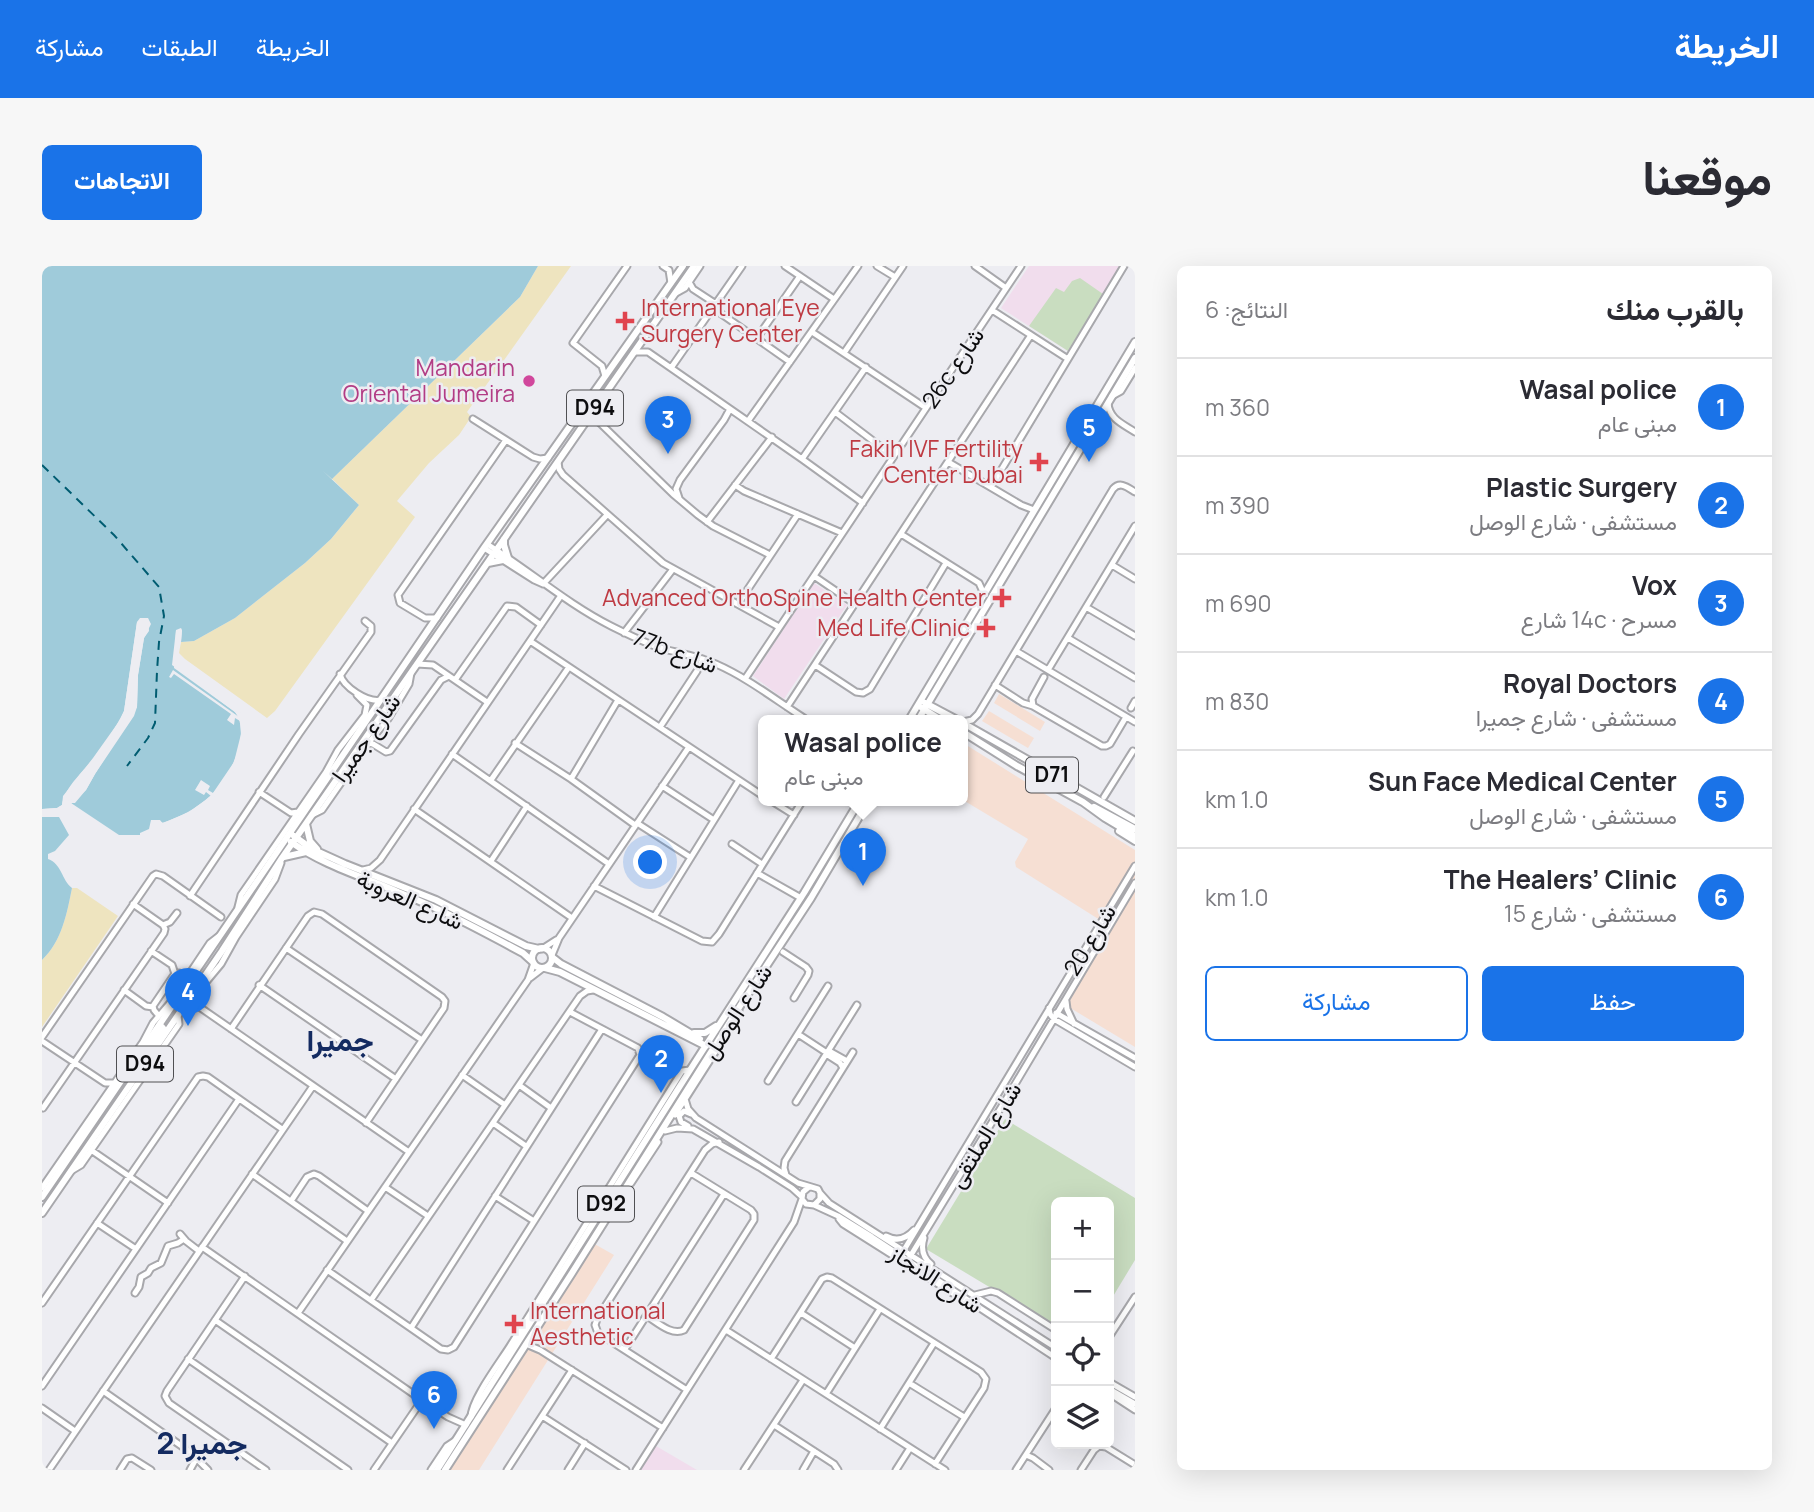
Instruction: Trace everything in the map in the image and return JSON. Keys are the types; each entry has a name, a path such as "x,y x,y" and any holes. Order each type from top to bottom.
{"main road":[{"name":"شارع جميرا","path":"42,1213 178,1016 282,858 291,838 313,815 694,266"},
{"name":"شارع جميرا","path":"42,1197 236,911 291,838 356,731 381,700 682,267"},
{"path":"1101,414 1099,410 1135,342"},
{"path":"920,715 953,649 1034,510 1135,358"},
{"path":"914,715 937,687 1108,403 1109,394"},
{"path":"1004,575 1037,516 1034,510"},
{"path":"486,564 506,559 504,539"},
{"path":"937,687 937,703 952,715"},
{"path":"923,705 947,715"},
{"path":"923,705 936,715"},
{"name":"D71","path":"968,726 1135,821"},
{"name":"D71","path":"968,735 1083,802 1135,836"},
{"path":"1083,802 1135,829"},
{"name":"شارع الوصل","path":"445,1470 557,1300 710,1046 720,1023 796,907 856,806"},
{"name":"شارع الوصل","path":"437,1470 691,1068 740,1006 815,891 865,806"},
{"path":"815,891 814,884 846,831 849,817"},
{"path":"1105,818 1135,841"},
{"path":"306,824 310,841 321,853"},
{"name":"شارع العروبة","path":"291,838 306,852 337,868 432,906 523,953 534,962"},
{"name":"شارع العروبة","path":"291,838 446,905 526,946 541,949"},
{"path":"282,858 306,852"},
{"path":"762,971 765,962 803,904 801,898"},
{"path":"541,949 548,950 561,964 710,1046 560,972 538,967 533,956 541,949"},
{"path":"544,968 550,965 552,956"},
{"path":"690,1033 707,1032 720,1023"},
{"path":"146,1063 146,1054 163,1030 160,1025"},
{"path":"670,1028 694,1047 695,1056 691,1068"},
{"path":"588,1248 589,1260"},
{"path":"526,1344 525,1338 544,1303"},
{"path":"450,1462 466,1433 466,1425"}],"street":[{"path":"605,376 602,366 573,344 627,266"},
{"path":"674,295 683,290 700,266"},
{"path":"671,368 742,266"},
{"path":"785,266 834,299"},
{"path":"748,421 858,266"},
{"path":"877,266 895,277"},
{"path":"844,353 903,266"},
{"path":"975,266 1006,288"},
{"name":"26c شارع","path":"744,678 1021,266"},
{"path":"990,487 1124,266"},
{"path":"671,283 666,268 682,267"},
{"path":"757,338 800,276"},
{"path":"689,282 693,289 714,306 790,362"},
{"path":"992,310 1068,359"},
{"path":"812,332 926,408"},
{"path":"787,707 1031,335"},
{"path":"644,337 648,352 863,503"},
{"path":"634,352 648,352"},
{"path":"602,366 614,364"},
{"path":"802,459 866,367"},
{"path":"1109,394 1121,391 1135,368"},
{"path":"1108,403 1110,413 1119,422"},
{"path":"681,501 676,489 680,480 730,409"},
{"path":"835,412 893,456"},
{"path":"1101,414 1135,432"},
{"path":"724,420 738,415"},
{"path":"473,419 533,457 548,458"},
{"path":"586,421 595,420 600,423 662,484 707,522 770,555"},
{"path":"707,522 772,438"},
{"path":"437,618 425,618 400,603 398,595 506,440"},
{"path":"533,457 537,472"},
{"path":"558,461 563,475 648,551 673,569 779,626"},
{"path":"948,462 1034,510"},
{"path":"548,475 563,475"},
{"path":"662,484 672,485 680,480"},
{"path":"735,485 842,533"},
{"path":"968,721 978,713 1113,489 1119,485 1135,492"},
{"path":"1021,505 1026,511 1028,521"},
{"path":"738,604 798,513"},
{"path":"543,584 607,515"},
{"path":"1048,670 1133,535 1135,526"},
{"path":"901,534 979,583 991,583"},
{"name":"77b شارع","path":"486,546 537,577 560,597 624,632 661,648 703,659 744,678 799,715"},
{"path":"815,665 856,692 870,690 946,562"},
{"path":"1112,565 1135,579"},
{"path":"624,632 673,569"},
{"path":"814,576 855,604"},
{"path":"979,583 984,594"},
{"path":"362,870 371,868 380,860 560,597"},
{"path":"455,680 507,607 516,607 541,625"},
{"path":"1086,607 1135,636"},
{"path":"425,618 428,631"},
{"path":"190,896 372,630 365,621"},
{"path":"1068,638 1135,678"},
{"path":"530,641 758,793"},
{"path":"427,649 428,658 433,665 487,702"},
{"path":"1016,651 1135,722"},
{"path":"660,727 703,659"},
{"path":"417,664 433,665"},
{"path":"491,780 569,667"},
{"path":"313,815 322,810 388,719 408,686 411,672"},
{"path":"340,674 343,682 368,699 381,700"},
{"path":"368,743 386,752 390,751 441,680 449,676"},
{"path":"1033,706 1031,701 1044,677"},
{"path":"334,684 342,685 369,704 371,714"},
{"path":"995,685 1104,747 1110,744 1126,717"},
{"path":"221,916 236,911 241,895 292,821 294,813 326,772 338,750 356,731 367,710 365,703 357,695"},
{"path":"571,779 618,700"},
{"path":"1131,708 1135,701"},
{"path":"978,713 976,723 979,733"},
{"path":"516,743 690,857"},
{"path":"552,956 554,946 572,918 689,747"},
{"path":"1104,797 1133,751"},
{"path":"452,754 609,864"},
{"path":"654,917 739,780"},
{"path":"662,786 714,820"},
{"path":"259,792 294,813"},
{"path":"491,861 527,806"},
{"path":"780,806 794,815"},
{"path":"594,886 702,941 715,940 799,806"},
{"path":"414,809 572,918"},
{"path":"732,844 762,864"},
{"path":"380,860 377,869 381,877"},
{"name":"شارع 20","path":"1054,1013 1135,866"},
{"path":"757,873 801,898"},
{"path":"115,1083 105,1083 42,1039 153,876 163,876 221,916"},
{"name":"شارع 20","path":"1054,1013 1067,998 1135,883"},
{"path":"788,892 796,907"},
{"path":"43,1108 164,933 163,925 133,904"},
{"path":"231,1029 259,985 308,916 314,912 318,912 442,997 445,1004 366,1123"},
{"path":"163,925 177,914"},
{"path":"42,1188 210,943 223,932 221,916"},
{"path":"541,949 559,938"},
{"path":"286,948 422,1040"},
{"path":"151,951 172,965 175,974"},
{"path":"783,952 809,971 794,998"},
{"path":"298,1313 528,980 534,962"},
{"path":"528,980 544,968"},
{"path":"175,974 187,976"},
{"path":"153,1007 175,974"},
{"path":"370,1300 570,1012 580,996 580,983"},
{"path":"259,985 396,1079"},
{"path":"768,1081 828,986"},
{"path":"195,989 194,999 198,1006 409,1152"},
{"path":"124,990 147,1006 153,1007 159,1016"},
{"path":"580,996 593,990"},
{"path":"1067,998 1067,1009 1074,1024"},
{"path":"796,1102 858,1005"},
{"path":"183,1007 198,1006"},
{"path":"624,1190 637,1176 733,1024 740,1006"},
{"path":"327,1270 441,1349 451,1349 640,1055 638,1048 570,1012"},
{"path":"1054,1013 1135,1058"},
{"path":"1054,1013 1066,1026 1135,1067"},
{"name":"شارع الملتقى","path":"903,1253 1038,1026 1054,1013"},
{"name":"شارع الملتقى","path":"910,1258 1040,1043 1054,1013"},
{"path":"71,1171 80,1166 177,1027 178,1016"},
{"path":"1038,1026 1042,1026 1046,1032"},
{"path":"1040,1043 1054,1027 1066,1026"},
{"path":"411,1328 602,1029"},
{"path":"798,1034 827,1053 843,1068"},
{"path":"786,1175 785,1161 853,1052"},
{"path":"827,1053 847,1061"},
{"path":"462,1075 505,1105"},
{"path":"42,1303 201,1076 205,1076 282,1129"},
{"path":"105,1083 107,1094"},
{"path":"519,1085 551,1108"},
{"path":"49,1470 313,1086"},
{"path":"42,1386 239,1099"},
{"path":"685,1099 688,1109 696,1118"},
{"path":"794,1222 820,1199 816,1188 798,1183 696,1118 682,1112 679,1116 681,1122 719,1142 792,1188 806,1204 813,1205"},
{"path":"493,1123 526,1146"},
{"path":"665,1131 677,1128 693,1129"},
{"path":"702,1134 706,1141 705,1150"},
{"path":"688,1390 598,1332 597,1320 705,1150 719,1142"},
{"path":"91,1150 168,1203"},
{"path":"772,1166 785,1161"},
{"path":"647,1316 675,1333 684,1330 753,1222 754,1214 751,1210 691,1172"},
{"path":"252,1174 347,1241"},
{"path":"291,1201 304,1183 314,1178 324,1181 368,1211"},
{"path":"385,1187 428,1216"},
{"path":"636,1470 794,1222 804,1189 809,1187"},
{"name":"شارع الانجاز","path":"820,1193 829,1203 1051,1355"},
{"path":"625,1349 724,1194"},
{"path":"495,1196 534,1222"},
{"name":"شارع الانجاز","path":"813,1205 903,1253"},
{"path":"838,1216 843,1224 965,1301 974,1303"},
{"path":"853,1218 895,1239 908,1236 923,1219"},
{"path":"97,1223 136,1250"},
{"path":"931,1224 923,1243 924,1255 928,1262 964,1288"},
{"name":"شارع الوصل","path":"471,1417 471,1407 493,1370 590,1225"},
{"path":"135,1293 141,1277 161,1263 168,1246 178,1244 182,1237 245,1276 448,1417 457,1426 458,1438"},
{"name":"شارع الانجاز","path":"910,1258 964,1288 1051,1345"},
{"path":"245,1276 165,1396 169,1403 266,1470"},
{"path":"771,1359 822,1279 827,1277 981,1372 986,1379 984,1388 935,1464"},
{"path":"975,1295 991,1291 998,1293 1051,1327"},
{"path":"1114,1329 1135,1297"},
{"path":"826,1394 880,1309"},
{"path":"800,1313 855,1348"},
{"path":"215,1320 393,1443"},
{"path":"726,1330 945,1470"},
{"path":"533,1333 534,1342 540,1350"},
{"path":"880,1429 934,1343"},
{"path":"526,1344 540,1350 663,1428"},
{"path":"188,1359 348,1470"},
{"path":"507,1470 572,1370"},
{"path":"744,1470 803,1380"},
{"path":"909,1383 964,1417"},
{"path":"1114,1385 1135,1397"},
{"path":"1122,1390 1135,1392"},
{"path":"103,1391 190,1452 208,1470"},
{"path":"1114,1394 1135,1404"},
{"path":"1114,1395 1135,1410"},
{"path":"374,1470 422,1399"},
{"path":"42,1408 75,1431"},
{"path":"542,1416 626,1470"},
{"path":"1018,1467 1051,1416"},
{"path":"448,1417 466,1425"},
{"path":"774,1425 838,1469"},
{"name":"شارع الوصل","path":"431,1470 447,1446 458,1438"},
{"path":"568,1470 585,1443"},
{"path":"1081,1470 1099,1446 1106,1447 1135,1465"},
{"path":"1031,1447 1035,1461"},
{"path":"896,1470 910,1448"},
{"path":"803,1470 814,1451"},
{"path":"1026,1455 1049,1470"},
{"path":"120,1470 127,1459 132,1458 151,1470"},
{"path":"191,1470 198,1461"},
{"path":"1018,1467 1035,1461"}],"shaded area":[{"path":"1029,266 1121,266 1068,351 1001,308"},
{"path":"814,583 847,605 784,699 753,676"},
{"path":"999,694 1045,722 1040,731 994,703"},
{"path":"989,711 1034,738 1028,748 982,721"},
{"path":"968,746 1135,850 1135,1047 1067,1006 1111,927 1016,867 1015,862 1028,839 968,803"},
{"path":"591,1242 614,1255 479,1470 446,1470"},
{"path":"656,1446 697,1470 641,1470"}],"green space":[{"path":"1080,278 1103,294 1068,351 1029,326 1056,288 1064,292 1072,281"},
{"path":"1005,1119 1135,1198 1135,1260 1114,1295 1114,1197 1051,1197 1051,1324 926,1249"}],"sand":[{"path":"538,266 571,266 467,412 471,417 459,435 429,463 397,501 415,517 275,711 267,718 185,659 179,653 181,642 194,641 235,618 331,539 359,505 324,471 333,478 520,297"},
{"path":"72,888 77,888 118,916 42,1027 42,960 59,935"}],"water":[{"path":"42,266 538,266 520,297 332,479 323,471 359,505 331,539 235,618 194,641 181,642 182,630 176,630 174,668 235,712 240,722 240,744 231,768 210,796 175,818 162,823 160,820 151,820 149,829 140,835 119,835 71,803 86,790 137,707 138,675 144,638 149,631 148,618 137,622 121,717 93,759 70,786 62,805 42,809"},
{"path":"42,817 59,817 69,835 55,851 48,854 48,859 56,864 72,888 59,935 42,960"}],"pier":[{"path":"140,618 148,618 151,624 144,638 134,716 86,790 69,806 68,801 74,799 83,788 131,714 140,637 147,624 142,621 128,712 123,722 67,797 65,807 58,812 42,812 42,809 62,805 63,796 120,720 124,711 137,622"},
{"path":"181,628 181,642 178,644 175,664 240,712 243,734 236,762 214,797 181,819 161,826 159,820 163,823 189,812 211,796 195,790 201,780 210,786 208,790 213,793 234,762 241,734 240,721 235,718 234,725 227,720 231,714 174,674 169,677 173,670 239,717 172,665 176,630"}],"ferry route":[{"path":"42,465 114,535 159,587 164,616 159,642 155,723 148,738 127,766"}],"place":[{"name":"International Eye Surgery Center","path":"625,321"},
{"name":"Mandarin Oriental Jumeira","path":"529,381"},
{"name":"Vox","path":"668,454"},
{"name":"Fakih IVF Fertility Center Dubai","path":"1039,462"},
{"name":"Sun Face Medical Center","path":"1089,462"},
{"name":"Advanced OrthoSpine Health Center","path":"1002,598"},
{"name":"Med Life Clinic","path":"986,628"},
{"name":"Wasal police","path":"863,886"},
{"name":"Royal Doctors","path":"188,1026"},
{"name":"Plastic Surgery","path":"661,1093"},
{"name":"International Aesthetic","path":"514,1324"},
{"name":"The Healers’ Clinic","path":"434,1429"}],"district":[{"name":"جميرا","path":"340,1041"},
{"name":"جميرا 2","path":"202,1444"}]}
